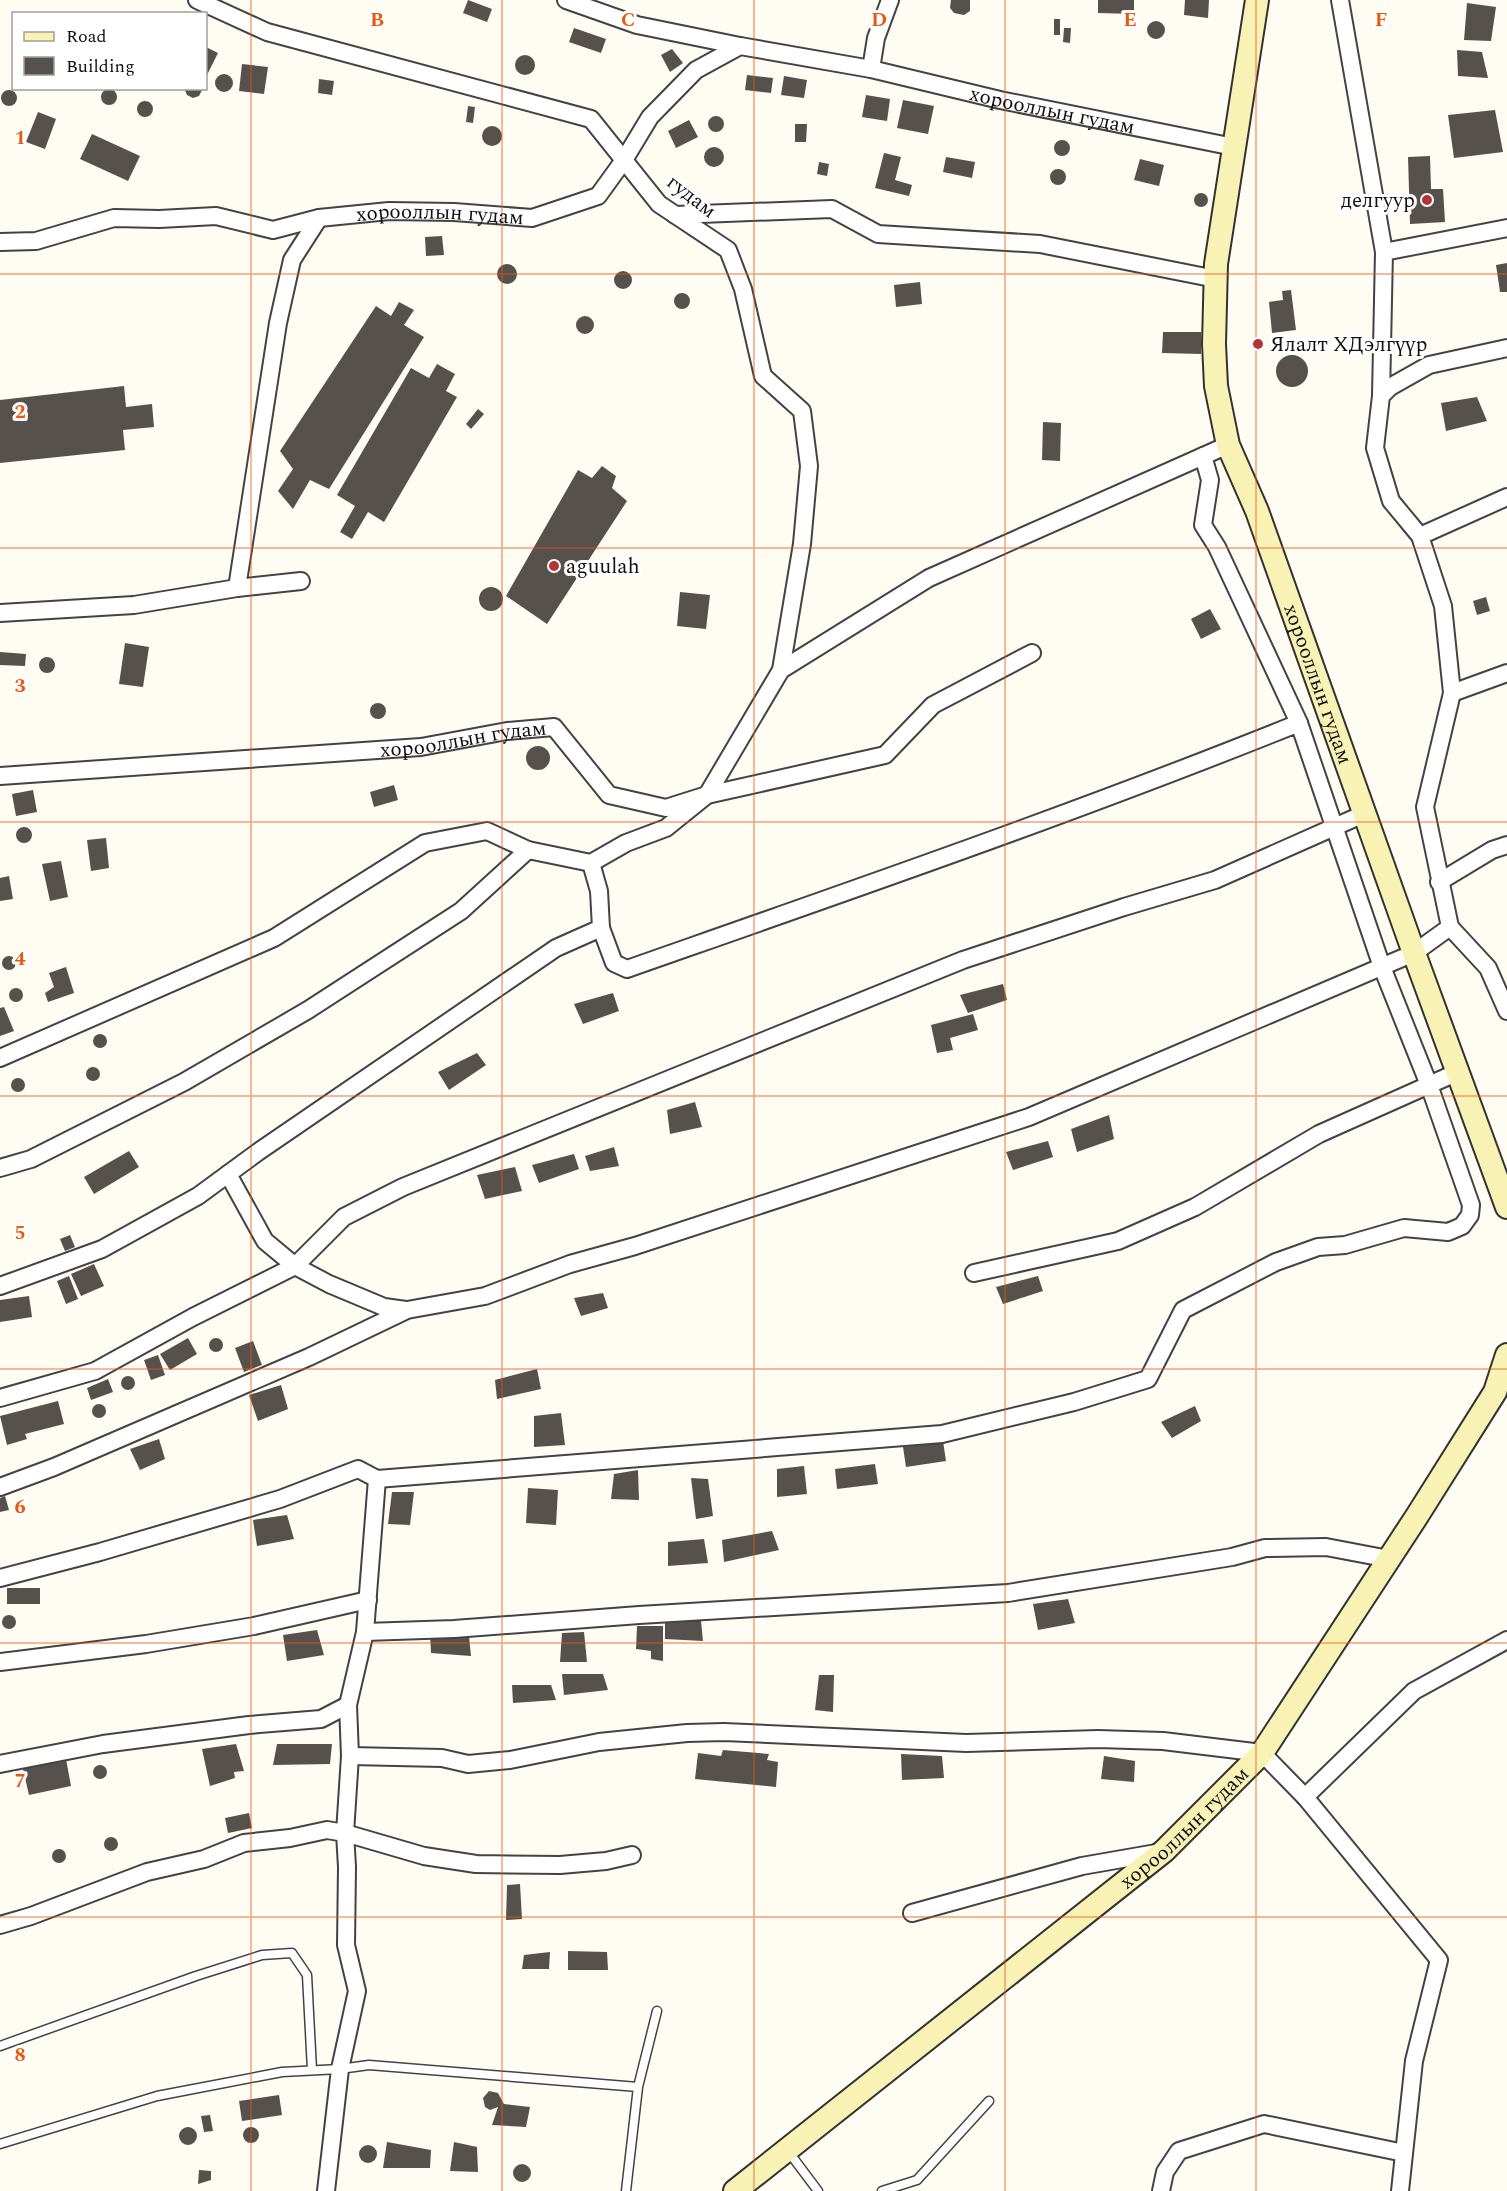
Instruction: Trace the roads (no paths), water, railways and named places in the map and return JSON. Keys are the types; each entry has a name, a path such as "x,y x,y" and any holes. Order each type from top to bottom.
{"main road":[{"name":"хорооллын гудам","path":"1257,0 1216,264 1216,386 1228,445 1257,511 1507,1207"},
{"name":"хорооллын гудам","path":"735,2191 1164,1851 1262,1753 1496,1392 1507,1355"}],"street":[{"name":"гудам","path":"197,0 267,32 591,119 659,204 728,250 743,289 763,376 802,411 808,477 801,544 781,670"},
{"name":"хорооллын гудам","path":"566,0 637,25 871,69 1000,100 1234,147"},
{"path":"871,69 876,38 890,0"},
{"path":"1340,0 1384,252 1381,396 1375,448 1391,501 1420,536 1443,606 1452,693 1425,807 1450,927 1488,968 1507,1011"},
{"name":"хорооллын гудам","path":"0,242 36,241 114,218 159,219 216,216 273,230 319,218 389,212 432,212 532,218 598,196 624,160 650,117 696,70 740,46"},
{"path":"675,215 832,209 878,234 1040,244 1216,279"},
{"path":"237,588 278,323 292,260 319,218"},
{"path":"1384,252 1507,228"},
{"path":"1381,396 1390,387 1429,365 1507,348"},
{"path":"0,1058 274,938 425,843 487,831 528,850 591,863 626,843 666,828 707,795 781,670 928,578 1228,445"},
{"path":"0,1578 100,1552 280,1499 358,1469 376,1479 942,1434 1074,1402 1148,1379 1183,1310 1276,1262 1318,1247 1345,1245 1404,1228 1448,1232 1462,1226 1470,1215 1471,1205 1429,1085 1382,967 1336,826 1299,723 1217,547 1203,525 1210,480 1203,456"},
{"path":"1420,536 1507,497"},
{"path":"0,613 134,605 237,588 301,581"},
{"name":"хорооллын гудам","path":"0,776 411,748 507,730 554,727 609,795 666,808 707,795 885,754 933,705 1032,653"},
{"path":"1452,693 1507,673"},
{"path":"591,863 599,891 601,928 614,963 627,969 978,845 1212,758 1299,723"},
{"path":"0,1398 95,1371 193,1317 295,1266 344,1217 403,1187 963,960 1124,907 1215,880 1366,813"},
{"path":"1439,882 1492,849 1507,845"},
{"path":"0,1168 31,1159 184,1082 308,1010 461,911 528,850"},
{"path":"0,1487 54,1467 298,1361 407,1310 485,1296 570,1264 634,1246 1029,1117 1414,953 1450,927"},
{"path":"0,1286 102,1249 198,1196 556,948 601,928"},
{"path":"974,1273 1118,1241 1195,1208 1319,1134 1458,1072"},
{"path":"228,1174 265,1242 295,1266 329,1284 384,1307 407,1310"},
{"path":"326,2191 340,2069 357,1991 346,1945 345,1833 350,1756 348,1705 365,1632 376,1479"},
{"path":"365,1632 466,1628 639,1615 1008,1593 1232,1557 1265,1548 1326,1547 1389,1559"},
{"path":"0,1662 146,1644 254,1626 368,1600"},
{"path":"1305,1797 1414,1691 1507,1640"},
{"path":"0,1764 114,1743 249,1725 321,1719 348,1705"},
{"path":"350,1756 442,1758 468,1764 510,1760 599,1742 687,1733 724,1732 966,1743 1098,1739 1163,1741 1262,1753 1305,1797 1439,1960 1414,2061 1400,2191"},
{"path":"0,1925 147,1872 204,1859 244,1843 290,1838 327,1830 424,1856 476,1864 560,1865 606,1861 632,1855"},
{"path":"912,1913 1082,1866 1164,1851"},
{"path":"1161,2191 1165,2172 1179,2151 1264,2124 1404,2153"}],"lane":[{"path":"0,2046 196,1976 262,1955 292,1953 307,1975 312,2070"},
{"path":"626,2191 638,2087 657,2011"},
{"path":"0,2144 157,2096 282,2072 369,2065 638,2087"},
{"path":"882,2191 917,2180 989,2101"},
{"path":"787,2150 818,2191"}],"place":[{"name":"делгуур","path":"1427,200"},
{"name":"Ялалт ХДэлгүүр","path":"1258,344"},
{"name":"aguulah","path":"554,566"}]}
